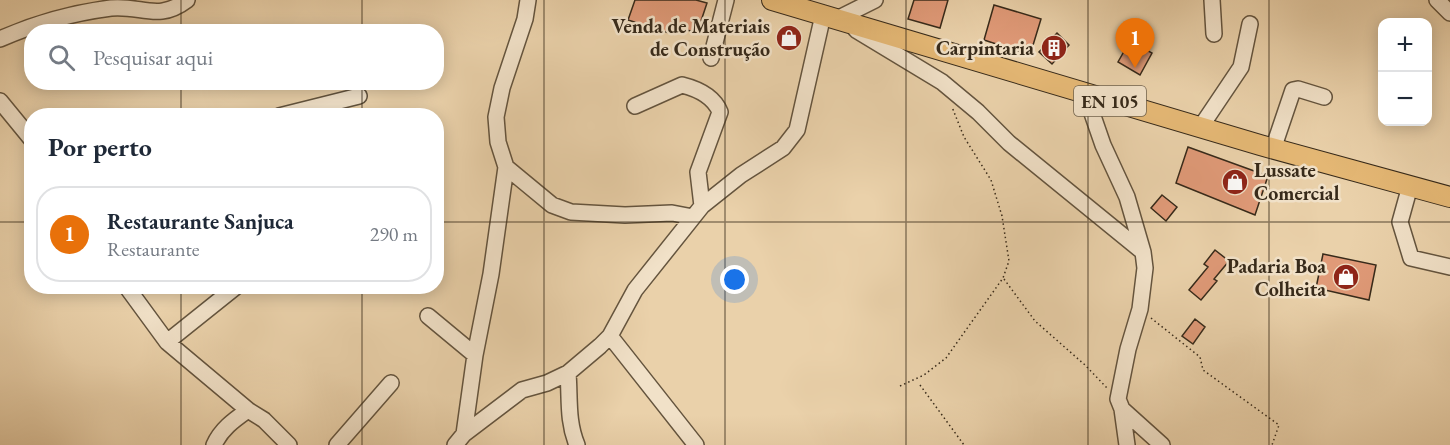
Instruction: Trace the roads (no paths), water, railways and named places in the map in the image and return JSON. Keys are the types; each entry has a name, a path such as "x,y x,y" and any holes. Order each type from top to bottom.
{"main road":[{"name":"EN 105","path":"772,0 1200,128 1450,196"}],"street":[{"path":"39,24 57,17 114,8 169,11 187,0"},
{"path":"460,440 491,274 506,167 498,142 496,117 502,88 525,19 528,0"},
{"path":"711,58 726,0"},
{"path":"460,440 522,390 547,383 568,373 610,336 635,290 698,212 741,175 783,148 797,130 830,17 850,0"},
{"path":"830,17 875,0"},
{"path":"1212,0 1214,34"},
{"path":"1437,0 1450,13"},
{"path":"830,17 942,81 1010,143 1143,252"},
{"path":"1200,128 1241,67 1250,24"},
{"path":"0,39 24,30"},
{"path":"635,106 682,86 709,97 717,103 720,112 698,172 698,212"},
{"path":"1273,149 1293,90 1298,89 1324,97"},
{"path":"1085,93 1103,145 1127,196 1143,252 1145,268 1140,309 1128,348 1120,404 1126,445"},
{"path":"311,108 359,96"},
{"path":"0,101 24,130"},
{"path":"506,167 552,205 571,212 625,215 698,212"},
{"path":"1410,186 1400,222 1411,258 1450,267"},
{"path":"132,294 167,342 248,410 264,420 289,445"},
{"path":"167,342 227,294"},
{"path":"428,316 475,355"},
{"path":"610,336 696,445"},
{"path":"568,373 571,406 569,419 578,445"},
{"path":"337,445 391,383"},
{"path":"1120,404 1160,445"},
{"path":"214,445 230,422 248,410"}],"place":[{"name":"Venda de Materiais de Construção","path":"789,38"},
{"name":"Carpintaria","path":"1054,48"},
{"name":"Restaurante Sanjuca","path":"1135,68"},
{"name":"Lussate Comercial","path":"1235,182"},
{"name":"Padaria Boa Colheita","path":"1346,277"}]}
